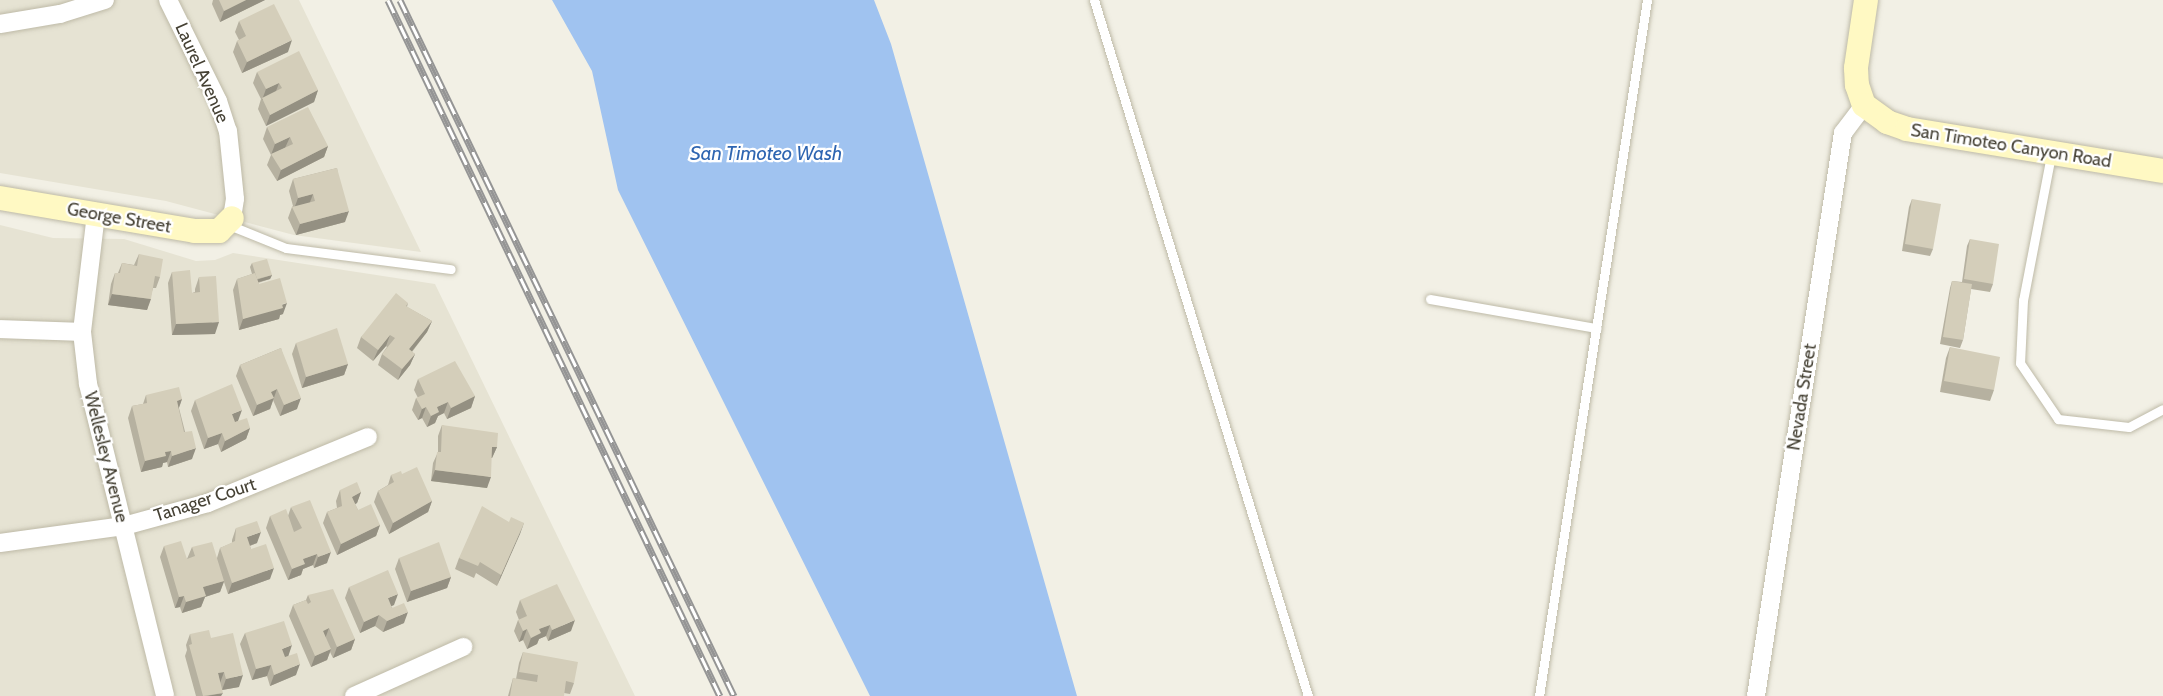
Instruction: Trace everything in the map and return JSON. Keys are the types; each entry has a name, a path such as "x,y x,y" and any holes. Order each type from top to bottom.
{"main road":[{"path":"1864,105 1856,68 1866,0"},
{"name":"San Timoteo Canyon Road","path":"1864,105 1887,123 1907,129 2163,171"},
{"name":"George Street","path":"0,198 195,231 219,231 229,221"}],"street":[{"path":"0,24 60,14 105,0"},
{"name":"Laurel Avenue","path":"168,0 218,101 228,131 236,199 229,221"},
{"name":"Nevada Street","path":"1756,696 1843,133 1864,105"},
{"name":"Wellesley Avenue","path":"96,213 82,332 96,425 124,526 165,696"},
{"path":"0,329 82,332"},
{"name":"Tanager Court","path":"0,543 124,526 208,503 368,437"},
{"path":"354,696 463,647"}],"lane":[{"path":"1094,0 1308,696"},
{"path":"1539,696 1647,0"},
{"path":"2051,153 2024,300 2020,363 2058,419 2129,428 2163,410"},
{"path":"229,221 286,248 451,269"},
{"path":"1430,299 1596,328"}],"shaded area":[{"path":"0,0 299,0 421,252 294,235 166,201 0,173"},
{"path":"0,225 53,238 124,239 196,261 215,260 233,253 435,284 635,696 0,696"}],"water":[{"name":"San Timoteo Wash","path":"552,0 874,0 891,44 1077,696 870,696 618,190 592,71"}],"building":[{"path":"219,0 246,0 224,11"},
{"path":"274,4 292,40 247,62 237,41 246,36 239,21"},
{"path":"299,51 318,90 270,115 262,98 282,88 279,83 266,89 257,72"},
{"path":"308,107 328,146 281,170 271,154 293,144 290,137 275,144 267,127"},
{"path":"337,168 349,211 300,224 292,207 315,201 313,194 298,198 293,179"},
{"path":"1912,199 1941,204 1933,249 1905,244"},
{"path":"1970,239 1999,244 1993,284 1964,279"},
{"path":"139,254 163,259 160,277 155,276 151,299 112,294 115,273 120,273 122,263 137,266"},
{"path":"267,259 272,275 257,279 252,263"},
{"path":"190,270 192,293 200,292 199,277 216,276 219,322 176,324 172,272"},
{"path":"255,273 259,284 280,278 287,303 282,304 283,308 243,319 237,279"},
{"path":"1952,281 1972,284 1963,340 1943,337"},
{"path":"396,293 408,303 406,306 432,321 409,349 415,354 402,369 382,354 395,338 390,335 378,350 361,337"},
{"path":"337,328 348,364 306,377 296,343"},
{"path":"1950,347 2000,357 1994,390 1944,381"},
{"path":"281,348 301,398 284,405 277,389 271,392 274,398 257,405 240,365"},
{"path":"455,361 475,396 451,408 448,402 437,407 439,412 431,416 426,407 422,409 416,398 425,394 418,379"},
{"path":"232,384 242,410 232,414 235,422 247,418 250,428 225,441 222,433 208,438 195,400"},
{"path":"179,387 182,399 177,401 184,432 192,431 196,448 172,456 171,451 165,452 166,456 145,461 132,406 147,403 146,395"},
{"path":"442,425 498,433 497,447 492,447 491,477 435,470 437,452 441,452"},
{"path":"417,467 432,501 393,523 378,491 394,482 391,475 401,471 402,474"},
{"path":"357,482 361,492 352,497 358,510 371,504 380,525 341,544 327,512 342,506 340,490"},
{"path":"310,500 331,552 303,559 305,564 292,569 270,516 286,509 294,532 302,528 291,507"},
{"path":"482,506 509,522 511,517 524,523 501,575 480,562 478,566 459,558"},
{"path":"257,521 261,532 247,537 251,549 266,544 274,568 232,583 220,548 235,541 236,528"},
{"path":"181,541 187,559 195,556 192,547 212,542 224,581 203,587 206,596 186,602 184,596 179,597 164,546"},
{"path":"439,542 451,577 411,591 399,558"},
{"path":"388,570 398,594 388,598 392,608 404,603 408,612 387,621 379,615 364,622 349,587"},
{"path":"557,584 575,620 552,630 550,625 539,629 541,633 531,638 527,629 523,631 518,620 527,616 520,600"},
{"path":"333,589 355,639 337,647 329,628 323,631 331,649 315,656 293,605 306,600 308,604 311,602 308,595"},
{"path":"284,621 292,645 282,649 285,657 297,653 300,664 274,675 271,665 256,669 245,633"},
{"path":"209,630 211,638 233,633 243,675 226,679 224,672 218,673 223,693 203,696 189,645 192,644 190,634"},
{"path":"523,652 578,662 574,683 566,681 564,696 510,696 513,678 537,682 538,675 519,672"}],"railway":[{"path":"388,0 720,696"},
{"path":"400,0 734,696"}]}
